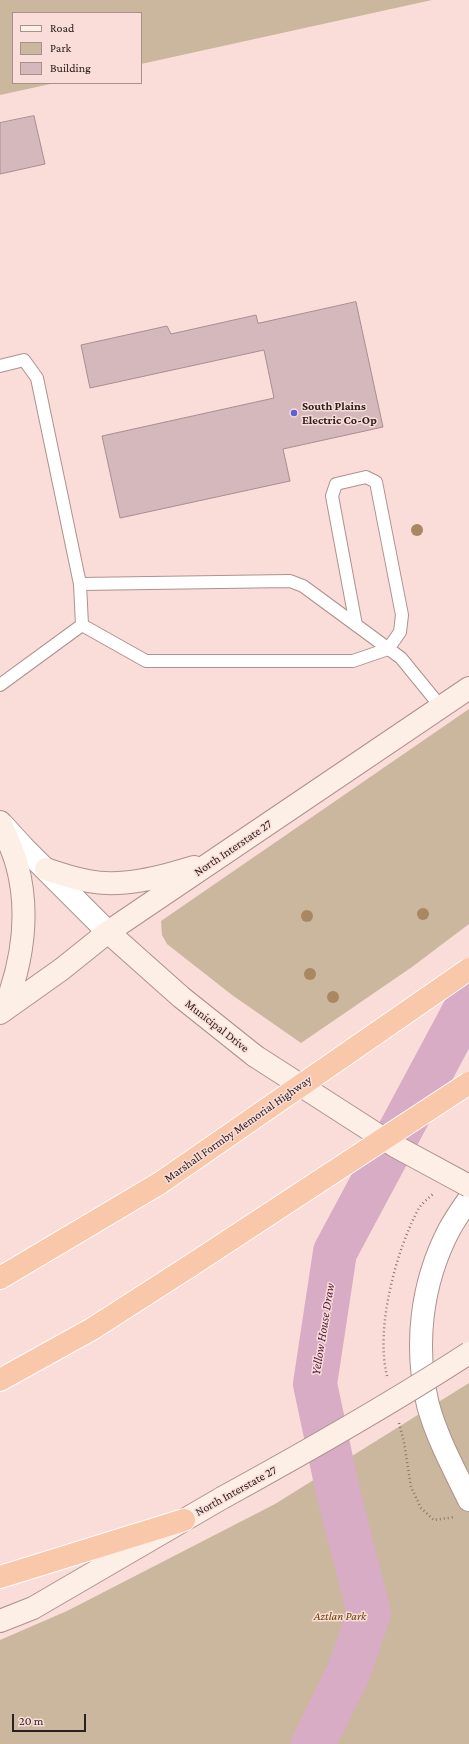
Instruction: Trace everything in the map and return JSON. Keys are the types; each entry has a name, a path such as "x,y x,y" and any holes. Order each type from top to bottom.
{"highway":[{"name":"Marshall Formby Memorial Highway","path":"0,1278 160,1183 469,969"},
{"path":"0,1380 92,1328 190,1266 469,1083"},
{"path":"0,1576 184,1520"}],"main road":[{"name":"North Interstate 27","path":"2,1011 62,969 108,932 469,688"},
{"path":"0,822 17,864 22,887 24,911 23,936 14,985 2,1011"},
{"path":"46,870 89,881 137,881 169,874 214,860"},
{"name":"Municipal Drive","path":"108,932 181,997 256,1056 395,1146 469,1186"},
{"name":"North Interstate 27","path":"0,1621 33,1608 222,1498 333,1436 420,1384 469,1352"}],"street":[{"name":"Municipal Drive","path":"0,822 108,932"},
{"path":"469,1199 449,1230 434,1265 422,1310 420,1355 428,1405 445,1451 469,1500"}],"lane":[{"path":"0,366 24,360 37,378 80,584 82,625"},
{"path":"82,625 146,661 353,661 388,649 400,632 402,615 376,482 366,477 336,484 332,496 356,624"},
{"path":"80,584 290,581 303,586 401,658 441,707"},
{"path":"1,680 82,625"}],"green space":[{"path":"0,0 432,0 142,64 142,12 12,12 12,84 50,84 0,95"},
{"path":"469,709 469,924 412,967 301,1043 232,995 167,944 162,935 161,921"},
{"name":"Aztlan Park","path":"469,1383 469,1744 0,1744 0,1640 67,1611 275,1504"}],"building":[{"path":"34,116 45,164 0,174 0,123"},
{"name":"South Plains Electric Co-Op","path":"356,302 383,427 283,449 290,481 120,518 102,436 274,398 264,350 90,388 81,345 167,326 171,334 256,315 258,323"}],"waterway":[{"name":"Yellow House Draw","path":"313,1744 349,1671 369,1613 338,1492 315,1384 335,1252 469,1002"}],"place":[{"name":"South Plains Electric Co-Op","path":"294,413"}]}
